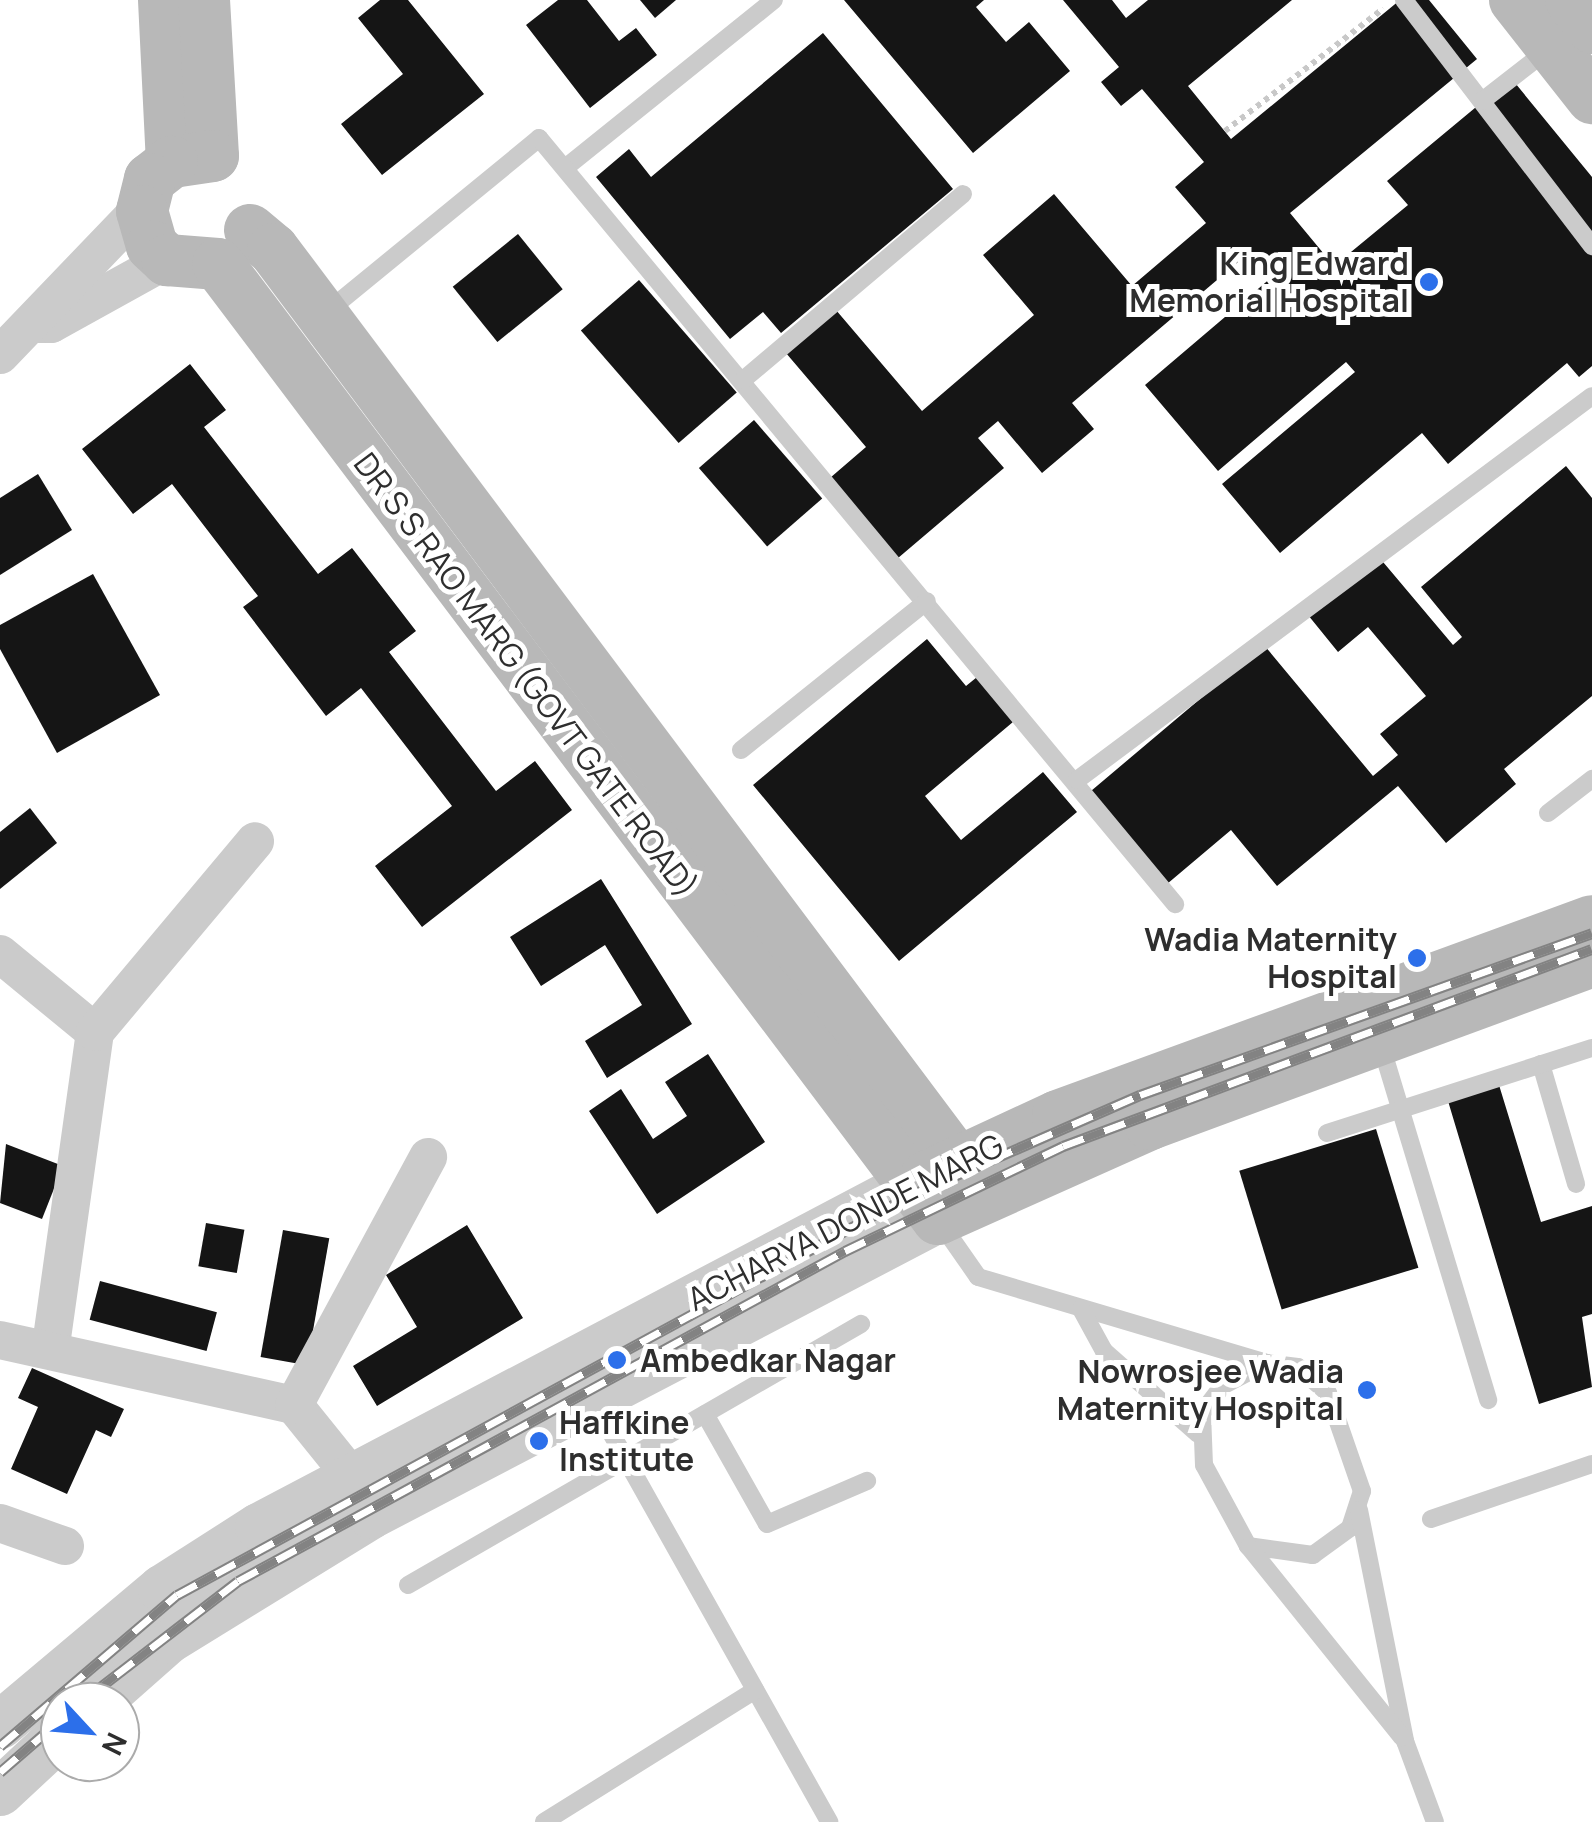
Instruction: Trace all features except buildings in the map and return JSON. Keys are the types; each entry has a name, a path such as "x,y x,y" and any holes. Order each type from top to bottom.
{"main road":[{"path":"164,0 192,159"},
{"path":"192,159 204,0"},
{"path":"1515,0 1575,24 1592,98"},
{"path":"212,251 238,177 192,159 150,179 143,206 152,246 212,251 299,335 971,1180"},
{"name":"DR S S RAO MARG (GOVT GATE ROAD)","path":"299,335 924,1201"},
{"name":"ACHARYA DONDE MARG","path":"924,1201 971,1180 1379,1040 1512,970 1592,921"},
{"name":"ACHARYA DONDE MARG","path":"971,1180 1058,1116 1512,970 1592,961"}],"street":[{"path":"0,355 143,206"},
{"path":"32,324 51,324 212,251"},
{"path":"51,1346 95,1032 255,841"},
{"path":"0,954 95,1032"},
{"path":"294,1405 428,1156"},
{"name":"ACHARYA DONDE MARG","path":"121,1682 168,1640 448,1452 924,1201"},
{"name":"ACHARYA DONDE MARG","path":"0,1725 162,1589 352,1478 448,1452 592,1399 666,1336"},
{"path":"0,1340 51,1346 294,1405 352,1478"},
{"path":"0,1522 65,1546"},
{"path":"0,1792 40,1755"}],"lane":[{"path":"565,168 774,0"},
{"path":"1404,0 1592,246"},
{"path":"1482,101 1575,24"},
{"path":"299,335 539,138 1077,780 1175,904"},
{"path":"743,380 963,194"},
{"path":"1077,780 1592,396"},
{"path":"741,750 926,601"},
{"path":"1548,813 1592,780"},
{"path":"1379,1040 1488,1400"},
{"path":"1328,1133 1592,1048"},
{"path":"1541,1064 1576,1184"},
{"path":"924,1201 978,1278 1266,1363 1298,1367 1328,1393 1362,1492 1359,1510 1405,1741 1435,1822"},
{"path":"1082,1309 1104,1351 1198,1434"},
{"path":"408,1584 861,1324"},
{"path":"1266,1363 1222,1386 1198,1434 1204,1465 1248,1546 1405,1741"},
{"path":"592,1399 829,1822"},
{"path":"705,1414 767,1524 867,1481"},
{"path":"1431,1519 1592,1464"},
{"path":"1248,1546 1313,1555 1359,1510"},
{"path":"544,1822 755,1690"}],"path":[{"path":"1224,131 1389,0"}],"railway":[{"path":"0,1746 177,1595 911,1195 1140,1095 1592,933"},
{"path":"107,1682 238,1581 845,1251 1063,1146 1592,949"},
{"path":"0,1772 40,1737"}],"place":[{"name":"King Edward Memorial Hospital","path":"1429,282"},
{"name":"Wadia Maternity Hospital","path":"1417,958"},
{"name":"Ambedkar Nagar","path":"617,1360"},
{"name":"Nowrosjee Wadia Maternity Hospital","path":"1367,1390"},
{"name":"Haffkine Institute","path":"539,1441"}]}
